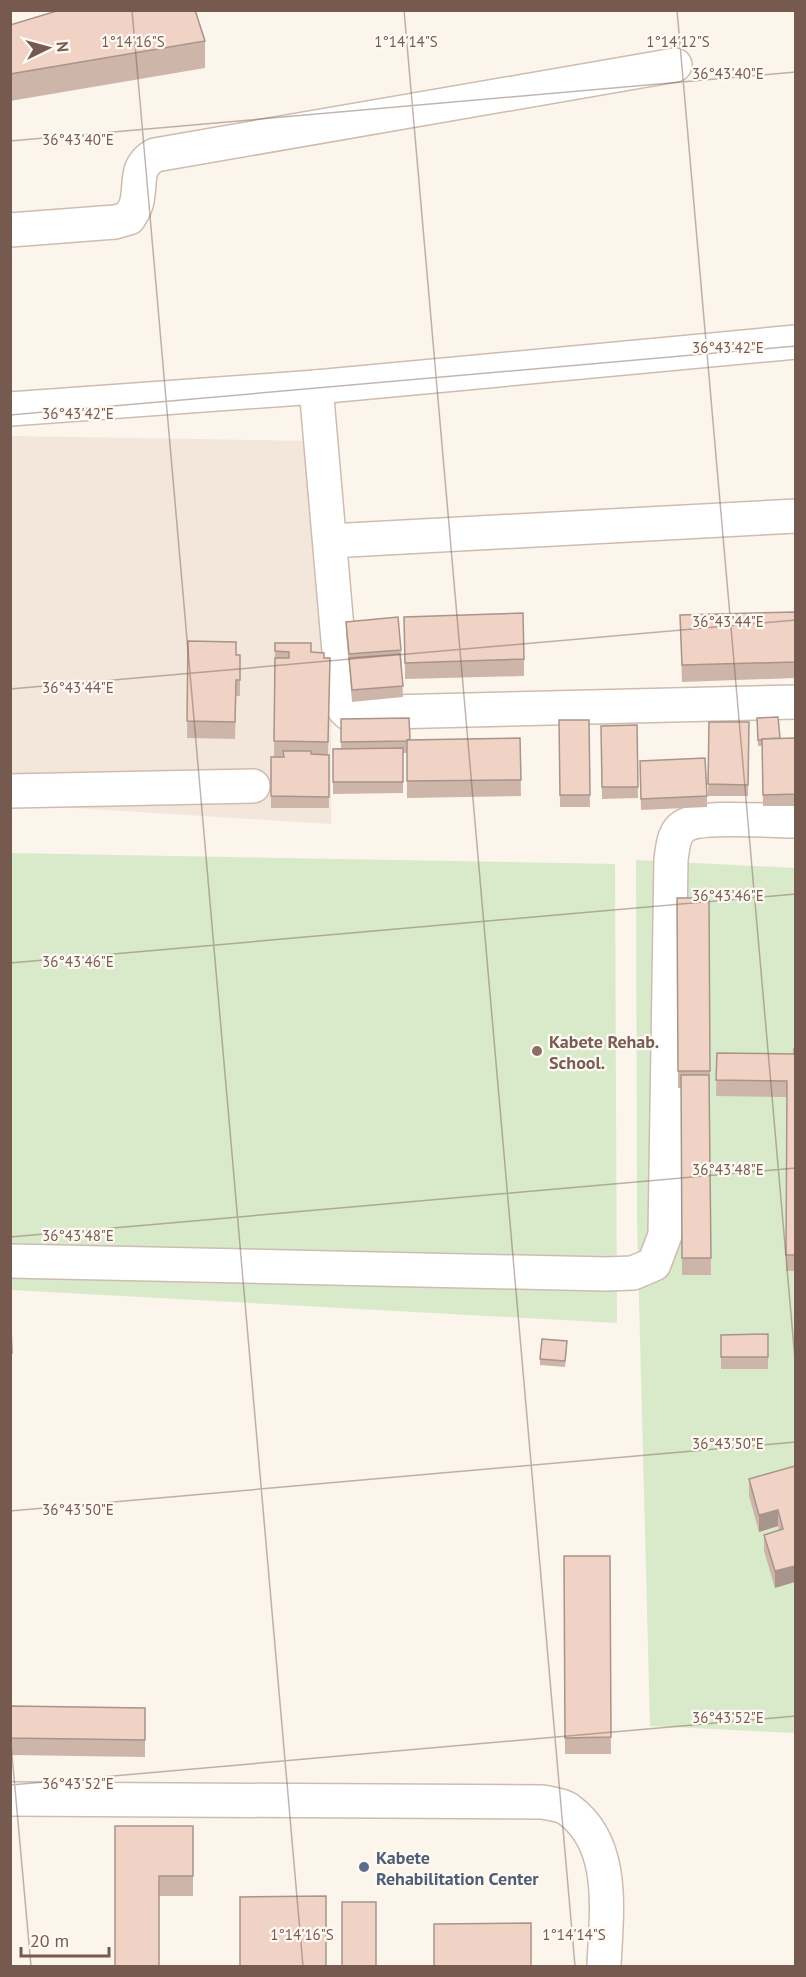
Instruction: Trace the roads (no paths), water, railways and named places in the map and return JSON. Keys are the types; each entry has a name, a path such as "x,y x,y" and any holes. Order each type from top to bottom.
{"street":[{"path":"10,230 115,222 129,218 137,202 140,171 145,161 155,155 675,65"},
{"path":"10,409 316,387 795,342"},
{"path":"316,387 344,709 348,713 795,702"},
{"path":"330,541 795,516"},
{"path":"10,791 253,786"},
{"path":"10,1261 606,1274 633,1273 654,1264 665,1235 671,859 675,837 685,825 708,820 795,821"},
{"path":"10,1799 543,1802 567,1808 587,1827 599,1850 606,1892 604,1966"}],"place":[{"name":"Kabete Rehab. School.","path":"537,1051"},
{"name":"Kabete Rehabilitation Center","path":"364,1867"}]}
